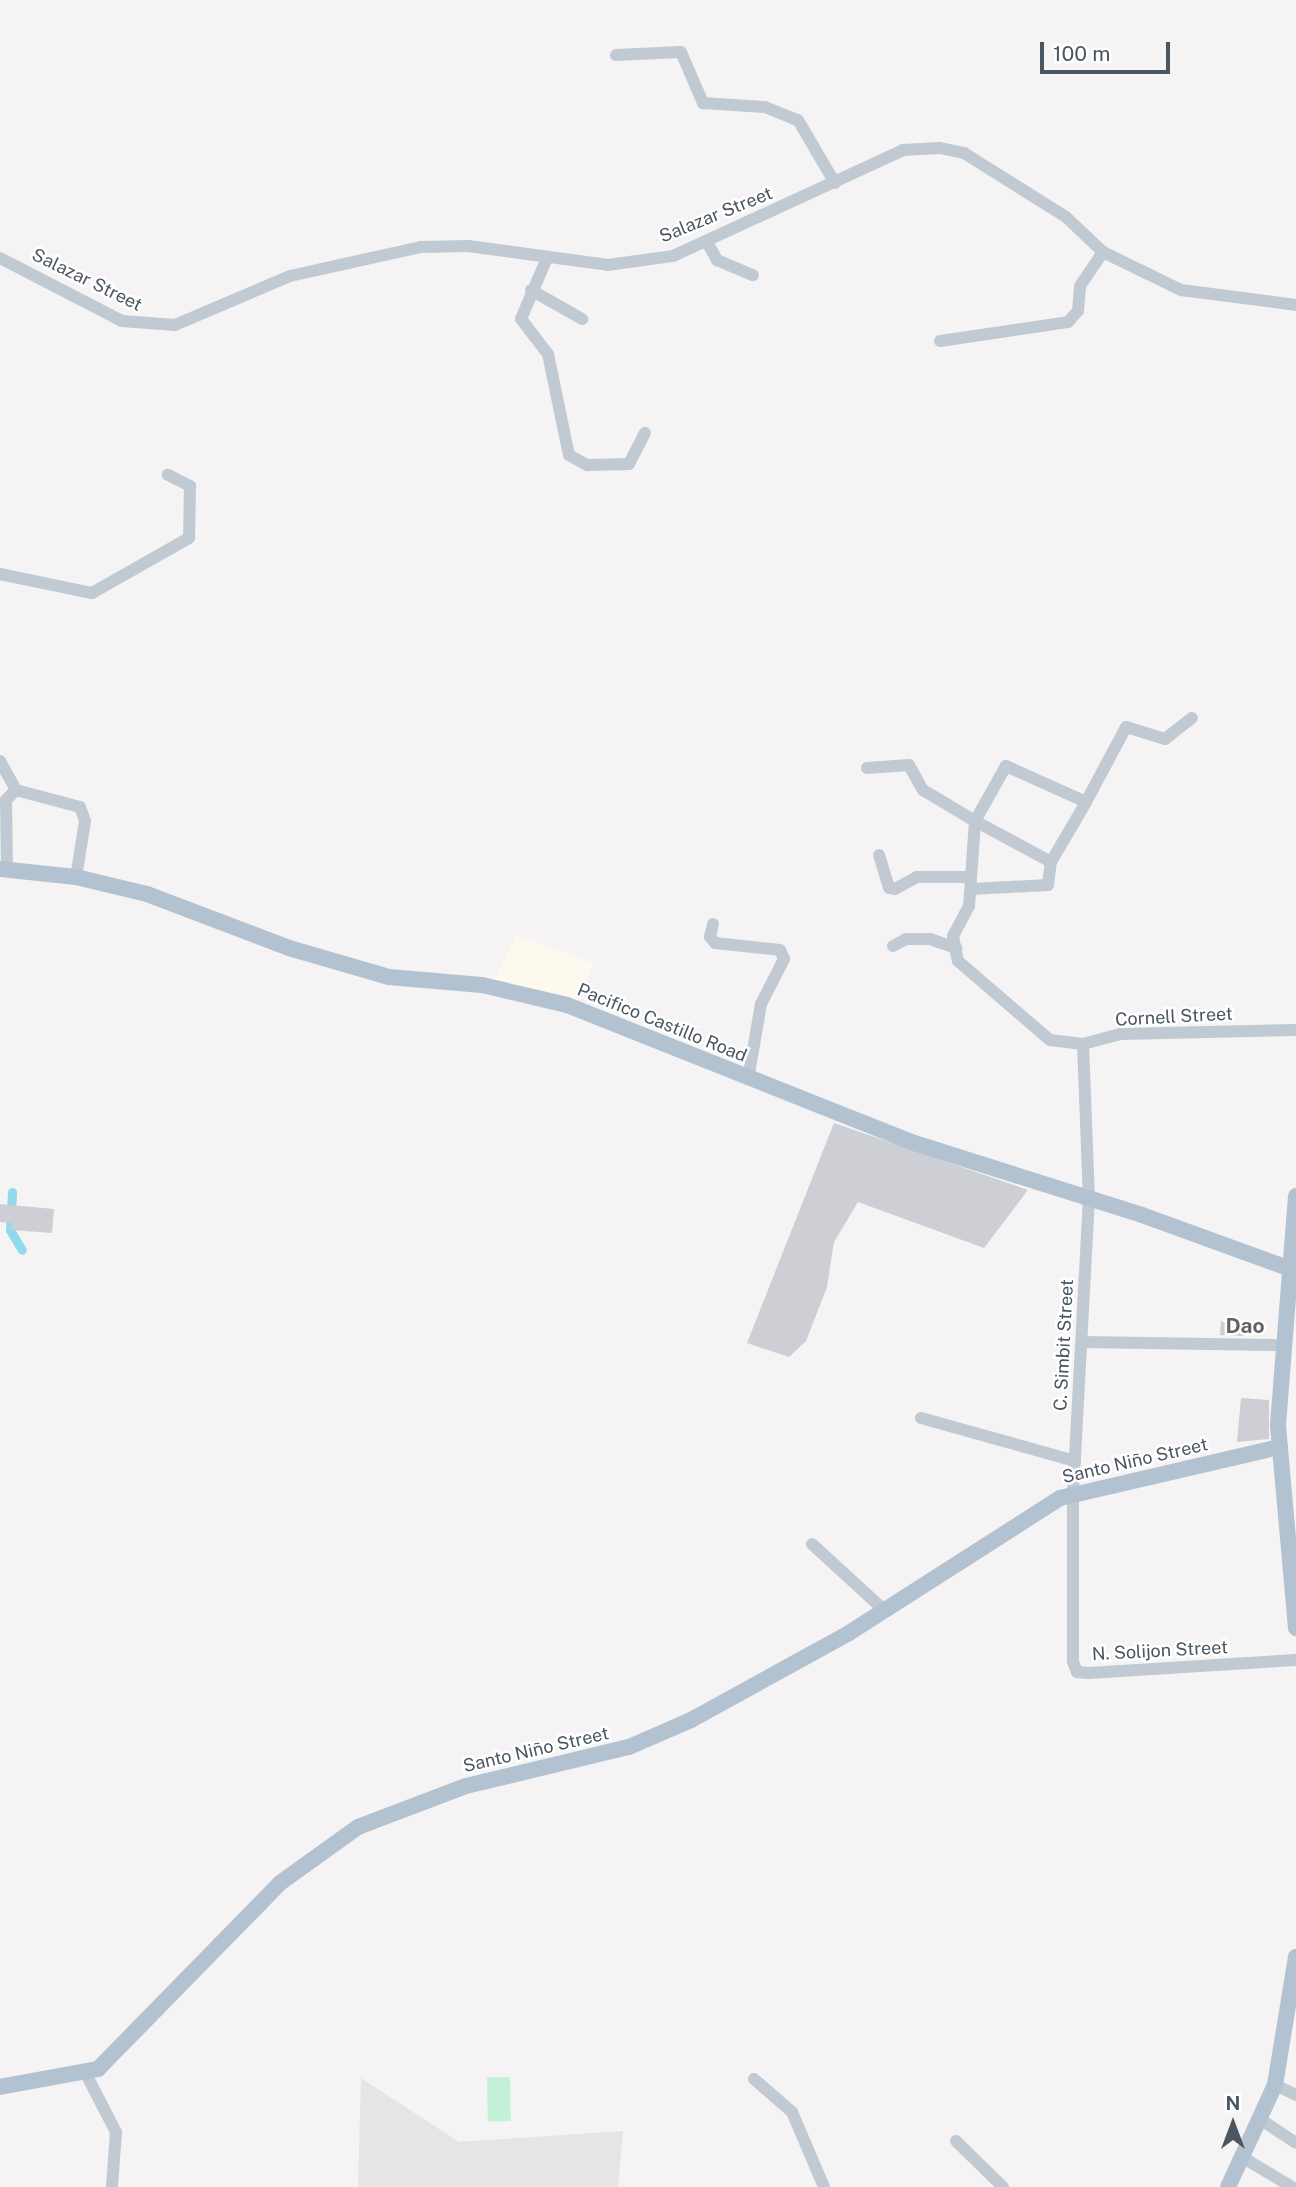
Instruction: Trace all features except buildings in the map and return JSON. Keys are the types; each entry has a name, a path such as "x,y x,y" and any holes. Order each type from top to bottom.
{"main road":[{"name":"Pacifico Castillo Road","path":"3,869 76,877 146,894 289,948 389,977 482,985 546,998 946,1154 1089,1198 1292,1270"},
{"path":"1296,1196 1292,1270 1283,1345 1280,1447 1296,1628"},
{"name":"Santo Niño Street","path":"0,2087 85,2072 107,2061 280,1883 358,1827 485,1780 629,1747 701,1715 884,1610 1035,1512 1073,1495 1280,1447"},
{"path":"1228,2187 1275,2085 1296,1956"}],"street":[{"path":"616,55 681,52 703,103 765,107 798,120 835,183"},
{"name":"Salazar Street","path":"0,258 122,321 157,327 192,319 290,276 421,247 468,246 608,264 673,256 903,150 964,153 1066,217 1103,252 1181,290 1296,305"},
{"path":"706,242 717,260 753,275"},
{"path":"940,341 1068,322 1078,311 1080,286 1103,252"},
{"path":"547,258 531,290 521,319 548,354 569,455 587,465 629,464 645,433"},
{"path":"531,290 582,319"},
{"path":"0,574 92,593 189,538 190,486 168,475"},
{"path":"879,855 889,888 895,889 917,877 972,883 1048,885 1051,862 1126,727 1165,739 1192,718"},
{"path":"0,761 16,790 80,807 85,821 76,877"},
{"path":"867,768 909,765 923,790 1051,862"},
{"path":"1086,802 1006,766 975,821 972,883 953,936 958,961 1050,1040 1083,1045 1089,1198"},
{"path":"3,869 6,800 16,790"},
{"path":"713,924 710,937 715,943 780,950 784,958 761,1004 748,1079"},
{"path":"893,946 906,939 930,939 956,948"},
{"name":"Cornell Street","path":"1083,1045 1121,1034 1296,1030"},
{"name":"C. Simbit Street","path":"1073,1495 1089,1198"},
{"path":"1083,1342 1283,1345"},
{"path":"922,1418 1075,1461"},
{"name":"N. Solijon Street","path":"1073,1495 1073,1662 1077,1672 1296,1660"},
{"path":"813,1544 884,1610"},
{"path":"85,2072 116,2132 112,2187"},
{"path":"754,2078 792,2112 824,2187"},
{"path":"1275,2085 1296,2095"},
{"path":"1260,2119 1296,2143"},
{"path":"956,2141 1003,2187"},
{"path":"1242,2157 1292,2187"}],"shaded area":[{"path":"516,935 593,963 577,1002 493,981"},
{"path":"361,2078 459,2142 623,2131 618,2187 358,2187"}],"green space":[{"path":"487,2077 510,2077 511,2121 488,2121"}],"waterway":[{"path":"12,1192 10,1230 22,1250"}],"district":[{"name":"Dao","path":"1245,1326"}]}
